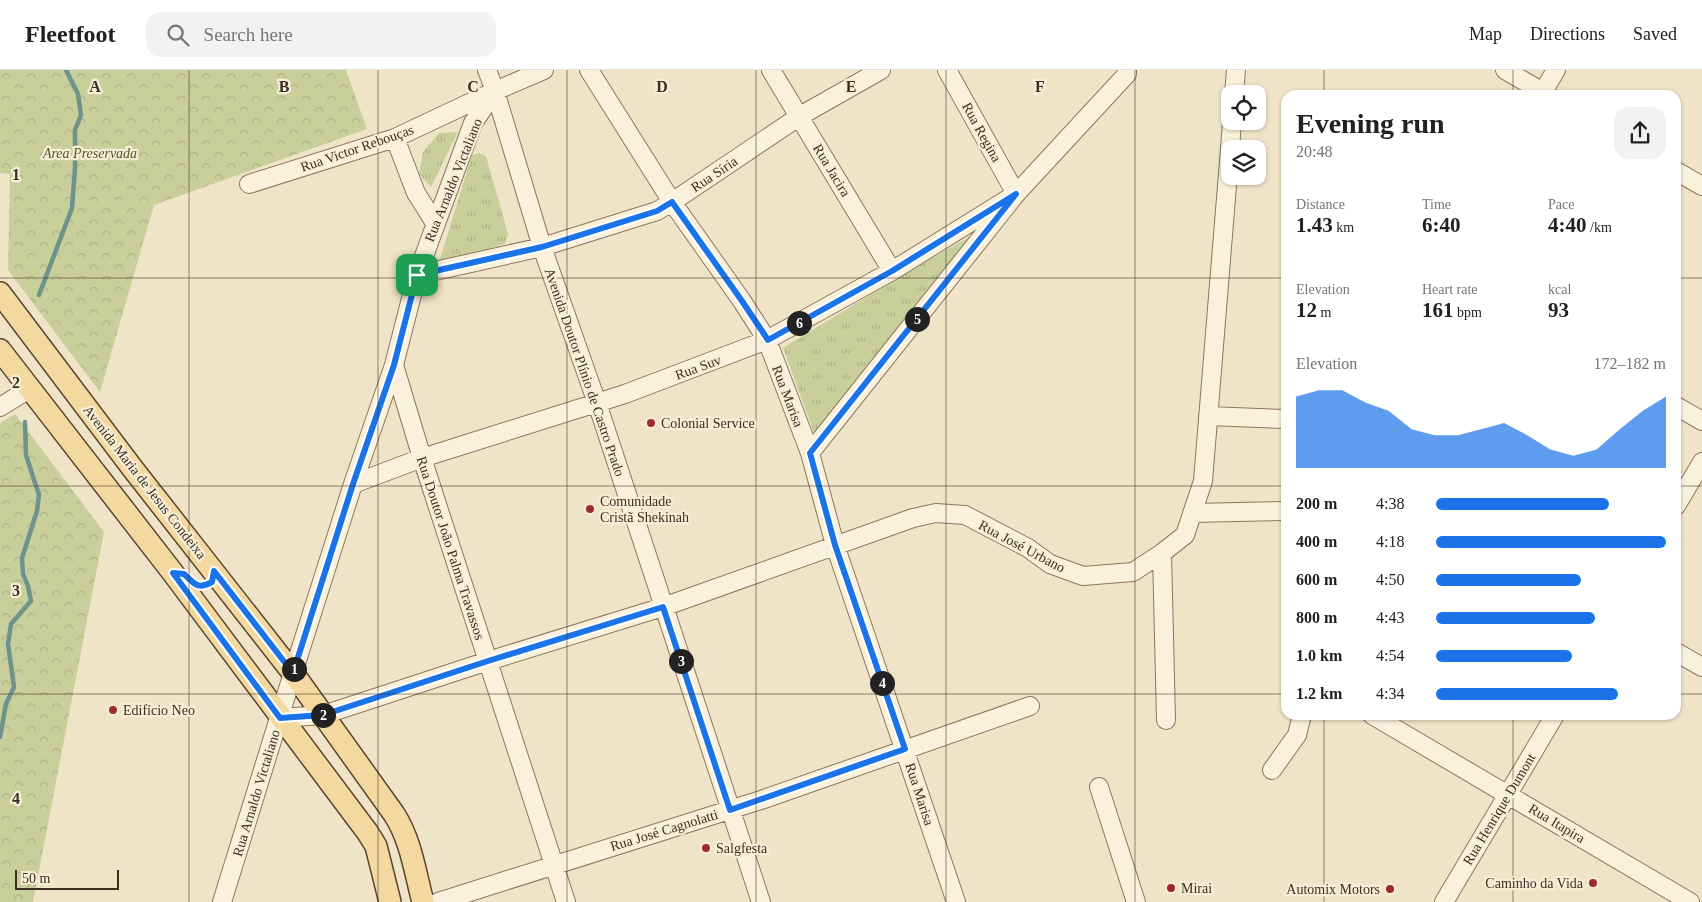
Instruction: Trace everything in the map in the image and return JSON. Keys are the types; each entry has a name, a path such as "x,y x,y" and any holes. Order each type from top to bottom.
{"main road":[{"name":"Avenida Maria de Jesus Condeixa","path":"0,293 133,469 293,673 402,826 408,842 423,902"},
{"path":"0,350 173,573 376,846 390,902"},
{"path":"107,487 118,483 133,469"},
{"path":"173,573 184,574 201,587 212,582 214,571"}],"street":[{"name":"Avenida Doutor Plínio de Castro Prado","path":"487,70 542,247 597,403 761,902"},
{"name":"Rua Victor Rebouças","path":"249,184 395,138 544,70"},
{"name":"Rua Marisa","path":"589,70 672,202 768,340 810,453 835,545 956,902"},
{"name":"Rua Jacira","path":"771,70 892,271"},
{"name":"Rua Síria","path":"417,275 542,247 657,211 800,116 880,70"},
{"name":"Rua Regina","path":"947,70 1016,194"},
{"path":"1235,85 1236,70"},
{"path":"1504,70 1537,90"},
{"path":"1546,90 1556,70"},
{"path":"810,453 1016,194 1126,71"},
{"name":"Rua Arnaldo Victaliano","path":"222,902 353,484 394,365 417,275 473,123 495,91"},
{"path":"395,138 416,193 435,223"},
{"name":"Rua José Urbano","path":"280,718 323,715 488,661 663,607 913,518 936,513 965,515 1028,548 1050,564 1083,576 1133,572 1185,535 1203,481 1231,139"},
{"path":"1681,174 1702,186"},
{"name":"Rua Suv","path":"353,484 422,458 597,403 768,340 892,271 1016,194"},
{"name":"Rua Doutor João Palma Travassos","path":"394,365 422,458 566,902"},
{"path":"0,407 29,389"},
{"path":"1681,409 1702,421"},
{"path":"1208,416 1281,420"},
{"path":"1681,498 1702,462"},
{"path":"1192,512 1281,511"},
{"path":"1162,553 1166,720"},
{"path":"1681,655 1702,667"},
{"name":"Rua José Cagnolatti","path":"438,902 730,810 1030,706"},
{"path":"1272,770 1297,735 1301,720"},
{"name":"Rua Itapira","path":"1381,720 1690,902"},
{"name":"Rua Henrique Dumont","path":"1444,902 1552,720"},
{"path":"1099,787 1136,902"}],"green space":[{"name":"Area Preservada","path":"0,70 346,70 367,129 154,205 100,392 8,270 10,174 0,173"},
{"path":"458,132 431,187 419,174 423,152 439,133"},
{"path":"479,153 486,156 508,234 505,244 443,263 440,259 472,155"},
{"path":"983,229 816,438 783,348"},
{"path":"15,414 104,532 33,902 0,902 0,423"}],"waterway":[{"path":"39,295 72,208 75,130 81,115 78,94 66,70"},
{"path":"0,737 6,704 14,687 8,644 11,624 31,601 23,574 22,558 37,511 39,495 26,455 25,422"}],"place":[{"name":"Colonial Service","path":"651,423"},
{"name":"Comunidade Cristã Shekinah","path":"590,509"},
{"name":"Edifício Neo","path":"113,710"},
{"name":"Salgfesta","path":"706,848"},
{"name":"Caminho da Vida","path":"1593,883"},
{"name":"Mirai","path":"1171,888"},
{"name":"Automix Motors","path":"1390,889"}],"route":[{"path":"1016,194 810,453 835,545 905,749 730,810 663,607 488,661 323,715 280,718 173,573 184,574 201,587 212,582 214,571 293,673 353,484 394,365 417,275 542,247 657,211 672,202 768,340 892,271 1016,194"}]}
